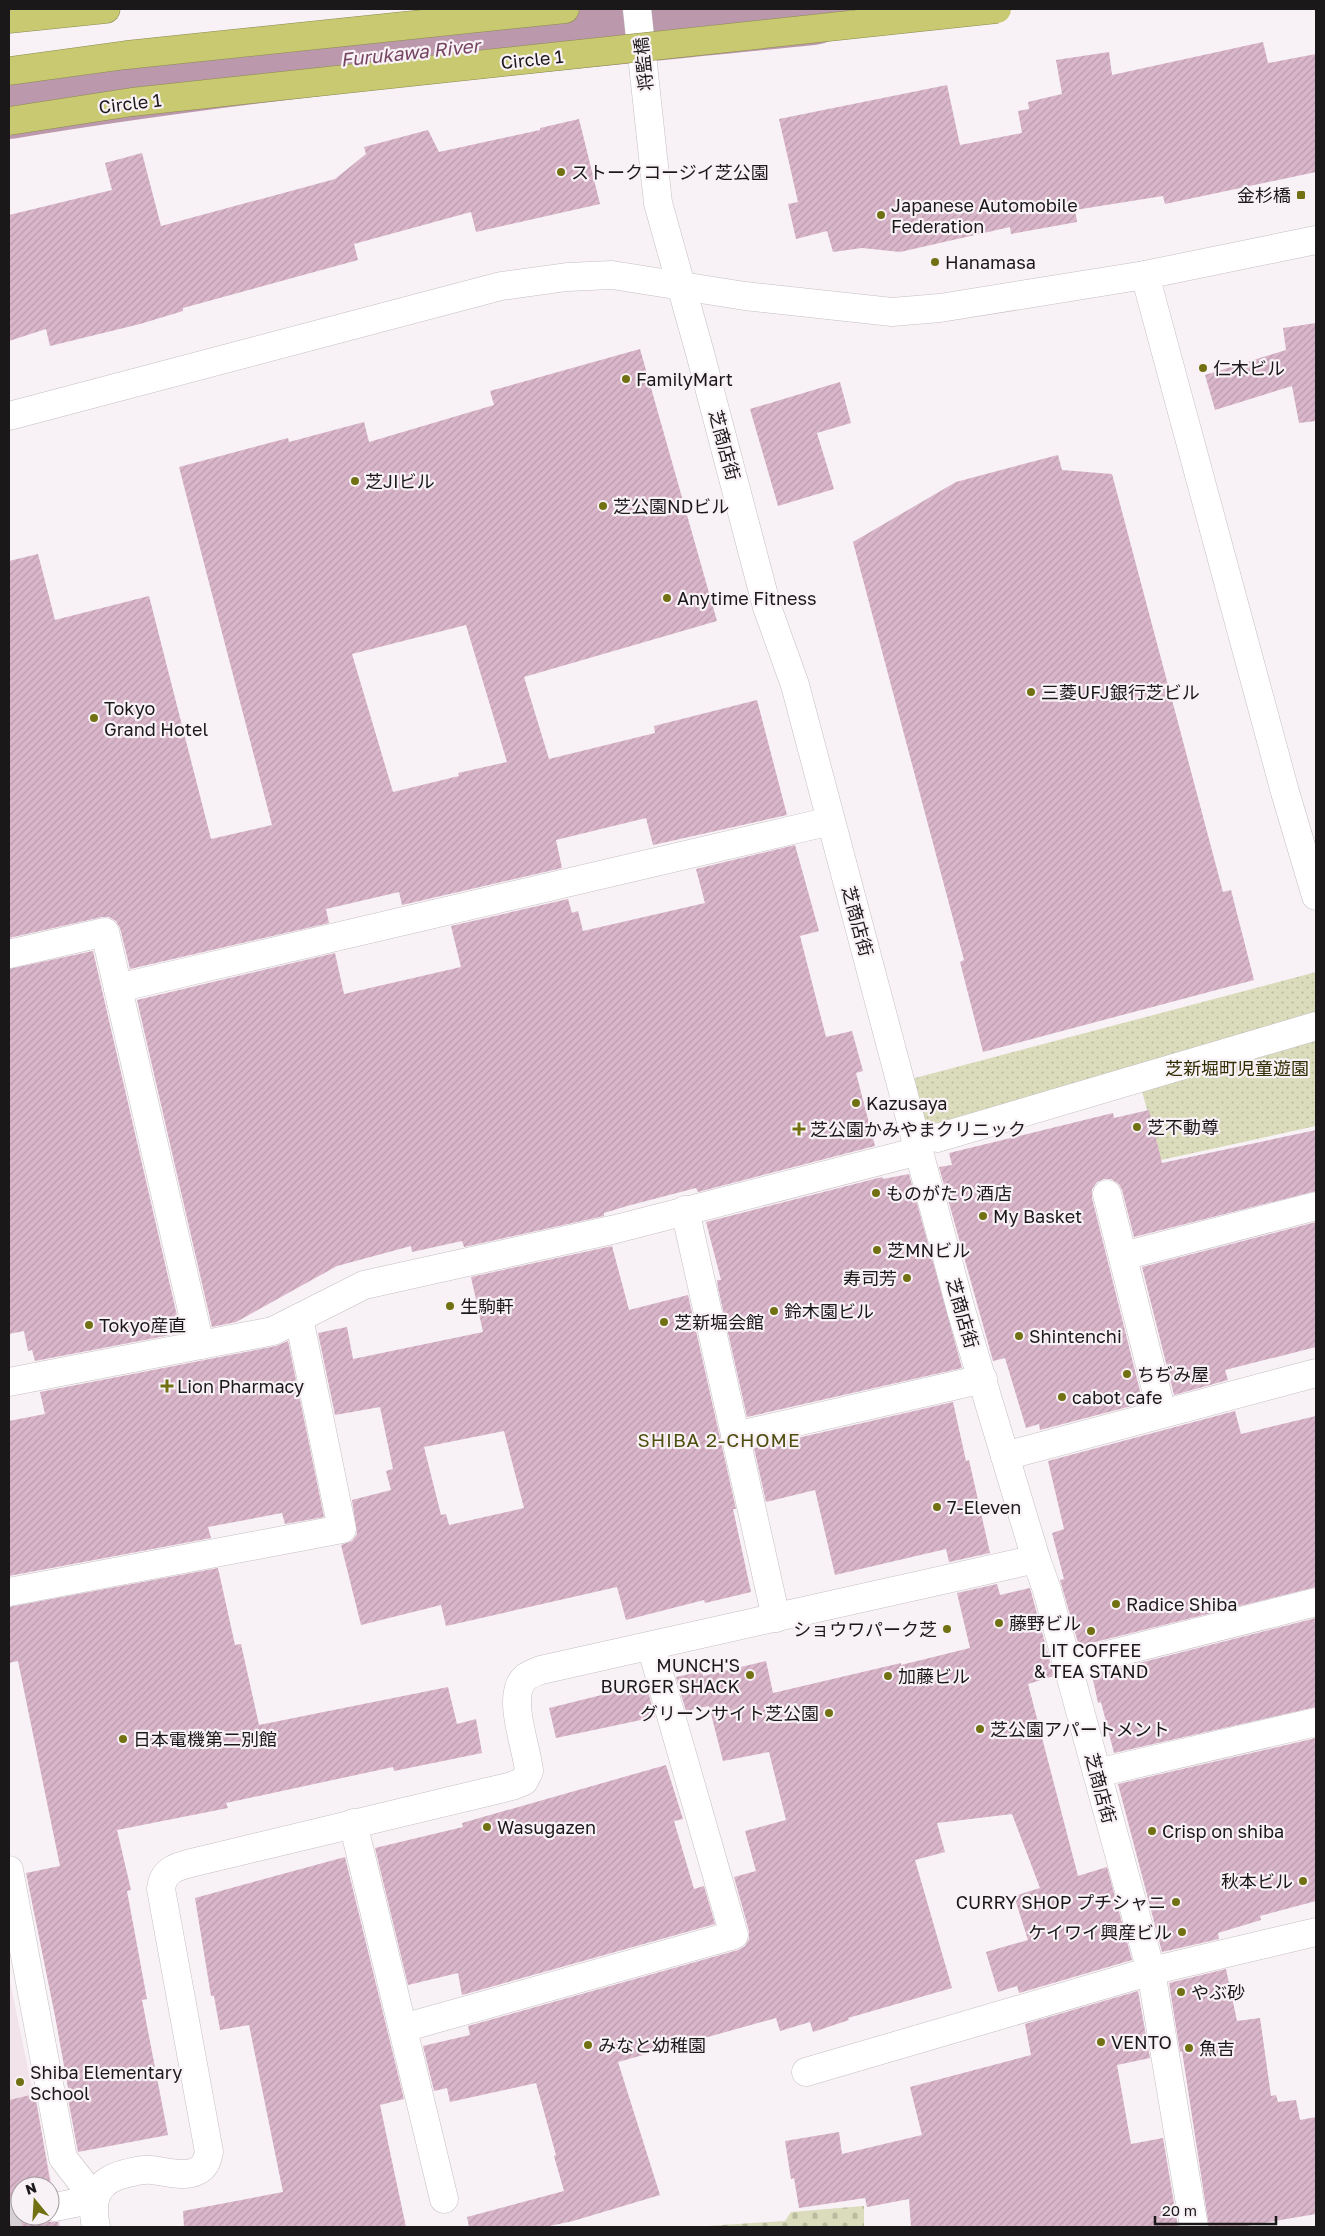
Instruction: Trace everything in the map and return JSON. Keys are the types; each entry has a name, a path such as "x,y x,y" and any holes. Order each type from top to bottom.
{"highway":[{"path":"9,19 106,9"},
{"path":"9,71 126,55 565,9"},
{"name":"Circle 1","path":"9,121 142,101 997,9"}],"street":[{"name":"将監橋","path":"637,9 658,203 680,286"},
{"path":"9,416 501,286 567,277 612,275 745,296 892,312 940,308 1145,275 1316,240"},
{"path":"1145,275 1285,792 1316,896"},
{"name":"芝商店街","path":"680,286 700,353 767,607 795,685 831,821 928,1145 961,1310 1047,1590 1150,1971 1194,2227"},
{"path":"118,988 831,821"},
{"path":"9,954 105,932 200,1345"},
{"path":"9,1382 273,1331 364,1286 616,1228 928,1145 1316,1026"},
{"path":"1107,1194 1162,1413"},
{"path":"1123,1256 1316,1206"},
{"path":"685,1210 776,1618"},
{"path":"9,1592 342,1529 298,1318"},
{"path":"1005,1456 1316,1373"},
{"path":"735,1436 983,1379"},
{"path":"96,2227 94,2199 100,2186 111,2177 148,2170 184,2174 196,2172 206,2164 209,2152 161,1889 162,1880 168,1872 178,1866 512,1786 524,1781 529,1771 516,1704 518,1689 526,1677 541,1670 1036,1559"},
{"path":"1068,1664 1316,1602"},
{"path":"403,2028 734,1935 651,1646"},
{"path":"1097,1773 1316,1722"},
{"path":"353,1823 444,2199"},
{"path":"9,1870 63,2158 94,2199"},
{"path":"806,2072 1150,1971 1316,1932"},
{"path":"60,2206 94,2199"}],"shaded area":[{"name":"Shiba Elementary School","path":"9,1977 50,2176 10,2176 10,2226 60,2226 60,2222 61,2227 9,2227"}],"green space":[{"name":"芝新堀町児童遊園","path":"1316,972 1316,1126 1161,1160 1140,1084 915,1139 900,1082"},
{"path":"864,2206 864,2227 692,2227 785,2221 791,2212"}],"building":[{"path":"1263,42 1268,63 1316,54 1316,172 1165,204 1163,196 1075,210 1077,222 1011,234 1010,227 900,252 862,248 833,252 827,231 796,239 788,204 798,202 779,119 947,85 960,145 1022,133 1018,111 1029,109 1028,102 1062,94 1056,60 1109,52 1112,75"},
{"path":"579,119 600,204 476,232 471,212 354,244 358,260 183,308 183,311 140,324 50,346 46,329 9,341 9,215 112,190 105,163 142,153 161,226 335,179 366,154 364,147 428,130 439,152 540,130 540,128"},
{"path":"1316,323 1316,421 1299,423 1292,386 1215,410 1205,375 1286,350 1283,328"},
{"path":"640,349 717,621 524,677 549,759 655,733 654,726 757,700 787,815 653,845 646,818 556,840 562,868 402,905 399,892 326,909 329,923 130,969 120,928 116,921 109,917 9,938 9,561 38,554 55,620 149,596 211,839 272,825 179,467 288,438 289,442 364,422 369,442 494,405 490,391","holes":["466,625 507,762 458,773 459,776 393,792 352,654"]},
{"path":"840,382 851,423 817,433 834,489 778,506 750,409"},
{"name":"三菱UFJ銀行芝ビル","path":"1058,455 1062,470 1112,474 1223,892 1231,890 1254,980 983,1052 960,962 964,960 853,542 956,482"},
{"path":"795,845 819,931 800,936 826,1037 852,1031 863,1071 856,1073 875,1146 698,1192 696,1188 604,1213 604,1216 464,1247 462,1241 412,1252 411,1246 337,1266 236,1322 212,1327 137,1000 335,953 344,994 461,967 451,926 568,899 572,913 578,911 583,931 705,903 696,869"},
{"path":"93,951 181,1333 35,1361 32,1350 28,1351 24,1331 9,1334 9,969"},
{"path":"1149,1110 1162,1163 1316,1130 1316,1191 1134,1237 1119,1184 1111,1179 1097,1182 1092,1189 1092,1198 1143,1403 1040,1430 1039,1424 1026,1428 1005,1358 993,1361 939,1167 952,1165 949,1153 1113,1113 1114,1118"},
{"path":"909,1174 962,1368 747,1417 718,1288 717,1280 721,1280 706,1222 882,1177 883,1179"},
{"path":"1316,1222 1316,1347 1225,1370 1228,1380 1174,1395 1142,1267"},
{"path":"612,1246 629,1310 688,1295 736,1509 733,1509 751,1592 705,1603 704,1600 626,1620 617,1587 446,1626 441,1605 361,1625 341,1545 352,1541 357,1534 352,1500 391,1490 386,1471 393,1469 380,1407 335,1415 318,1333 347,1327 353,1359 483,1332 471,1277","holes":["504,1431 524,1508 449,1525 446,1514 441,1515 424,1447"]},
{"path":"288,1341 324,1517 285,1524 282,1513 208,1527 211,1538 9,1576 9,1421 45,1414 40,1392 276,1346"},
{"path":"953,1402 966,1461 969,1460 990,1553 949,1562 946,1549 835,1575 815,1490 766,1502 754,1448"},
{"path":"1235,1411 1241,1434 1316,1416 1316,1587 1079,1646 1060,1580 1064,1579 1052,1533 1064,1529 1048,1461"},
{"path":"218,1568 235,1645 241,1644 259,1725 448,1687 457,1724 476,1719 482,1753 394,1771 393,1767 226,1803 228,1808 117,1830 131,1890 127,1891 147,1999 142,2000 168,2135 78,2152 55,2016 26,1873 60,1866 18,1661 9,1663 9,1607"},
{"path":"997,1584 1000,1595 1030,1588 1054,1676 1028,1684 1078,1876 1107,1867 1132,1960 1019,1993 1017,1986 998,1992 986,1952 1028,1940 1014,1896 1040,1888 1012,1814 937,1823 945,1852 915,1860 952,1988 848,2018 849,2020 813,2032 810,2022 780,2031 776,2018 618,2062 660,2195 573,2221 545,2227 469,2227 467,2217 564,2191 554,2156 556,2155 536,2083 450,2102 447,2088 434,2091 423,2046 470,2035 468,2026 738,1950 745,1946 749,1939 749,1931 734,1877 756,1871 745,1831 786,1820 769,1752 723,1761 709,1706 686,1711 676,1677 702,1671 703,1676 766,1661 773,1693 970,1648 957,1593"},
{"path":"1316,1618 1316,1707 1114,1753 1101,1702 1098,1703 1092,1675"},
{"path":"646,1684 655,1717 556,1738 549,1708"},
{"path":"1316,1738 1316,1901 1260,1916 1261,1920 1218,1933 1219,1939 1162,1952 1118,1784"},
{"path":"666,1765 683,1819 674,1821 694,1889 704,1886 715,1924 462,1995 458,1973 408,1985 375,1848 463,1827 462,1823"},
{"path":"345,1857 404,2099 380,2105 406,2227 184,2227 183,2211 283,2192 249,2025 220,2030 214,1996 211,1996 195,1898"},
{"path":"1226,1969 1237,2021 1260,2018 1271,2096 1276,2095 1278,2102 1296,2100 1300,2120 1316,2117 1316,2214 1240,2227 1209,2227 1182,2051 1180,2052 1169,1983"},
{"path":"1138,1991 1150,2058 1117,2065 1131,2144 1163,2138 1178,2227 911,2227 909,2199 867,2207 865,2198 799,2208 794,2178 791,2179 785,2141 839,2132 842,2154 922,2135 910,2087 1031,2055 1025,2024"},
{"path":"35,2094 49,2176 10,2176 10,2226 59,2227 9,2227 9,2100"}],"waterway":[{"name":"Furukawa River","path":"9,103 109,87 310,61 813,9"}],"place":[{"name":"ストークコージイ芝公園","path":"561,172"},
{"name":"金杉橋","path":"1301,195"},
{"name":"Japanese Automobile Federation","path":"881,215"},
{"name":"Hanamasa","path":"935,262"},
{"name":"仁木ビル","path":"1203,368"},
{"name":"FamilyMart","path":"626,379"},
{"name":"芝JIビル","path":"355,481"},
{"name":"芝公園NDビル","path":"603,506"},
{"name":"Anytime Fitness","path":"667,598"},
{"name":"三菱UFJ銀行芝ビル","path":"1031,692"},
{"name":"Tokyo Grand Hotel","path":"94,718"},
{"name":"Kazusaya","path":"856,1103"},
{"name":"芝不動尊","path":"1137,1127"},
{"name":"芝公園かみやまクリニック","path":"799,1129"},
{"name":"ものがたり酒店","path":"876,1193"},
{"name":"My Basket","path":"983,1216"},
{"name":"芝MNビル","path":"877,1250"},
{"name":"寿司芳","path":"907,1278"},
{"name":"生駒軒","path":"450,1306"},
{"name":"鈴木園ビル","path":"774,1311"},
{"name":"芝新堀会館","path":"664,1322"},
{"name":"Tokyo産直","path":"89,1325"},
{"name":"Shintenchi","path":"1019,1336"},
{"name":"ちぢみ屋","path":"1127,1374"},
{"name":"Lion Pharmacy","path":"167,1386"},
{"name":"cabot cafe","path":"1062,1397"},
{"name":"7-Eleven","path":"937,1507"},
{"name":"Radice Shiba","path":"1116,1604"},
{"name":"藤野ビル","path":"999,1623"},
{"name":"ショウワパーク芝","path":"947,1629"},
{"name":"LIT COFFEE & TEA STAND","path":"1091,1631"},
{"name":"MUNCH'S BURGER SHACK","path":"750,1675"},
{"name":"加藤ビル","path":"888,1676"},
{"name":"グリーンサイト芝公園","path":"829,1713"},
{"name":"芝公園アパートメント","path":"980,1729"},
{"name":"日本電機第二別館","path":"123,1739"},
{"name":"Wasugazen","path":"487,1827"},
{"name":"Crisp on shiba","path":"1152,1831"},
{"name":"秋本ビル","path":"1303,1881"},
{"name":"CURRY SHOP プチシャニ","path":"1176,1902"},
{"name":"ケイワイ興産ビル","path":"1182,1932"},
{"name":"やぶ砂","path":"1181,1992"},
{"name":"VENTO","path":"1101,2042"},
{"name":"みなと幼稚園","path":"588,2045"},
{"name":"魚吉","path":"1189,2048"},
{"name":"Shiba Elementary School","path":"20,2082"}],"district":[{"name":"SHIBA 2-CHOME","path":"719,1439"}]}
